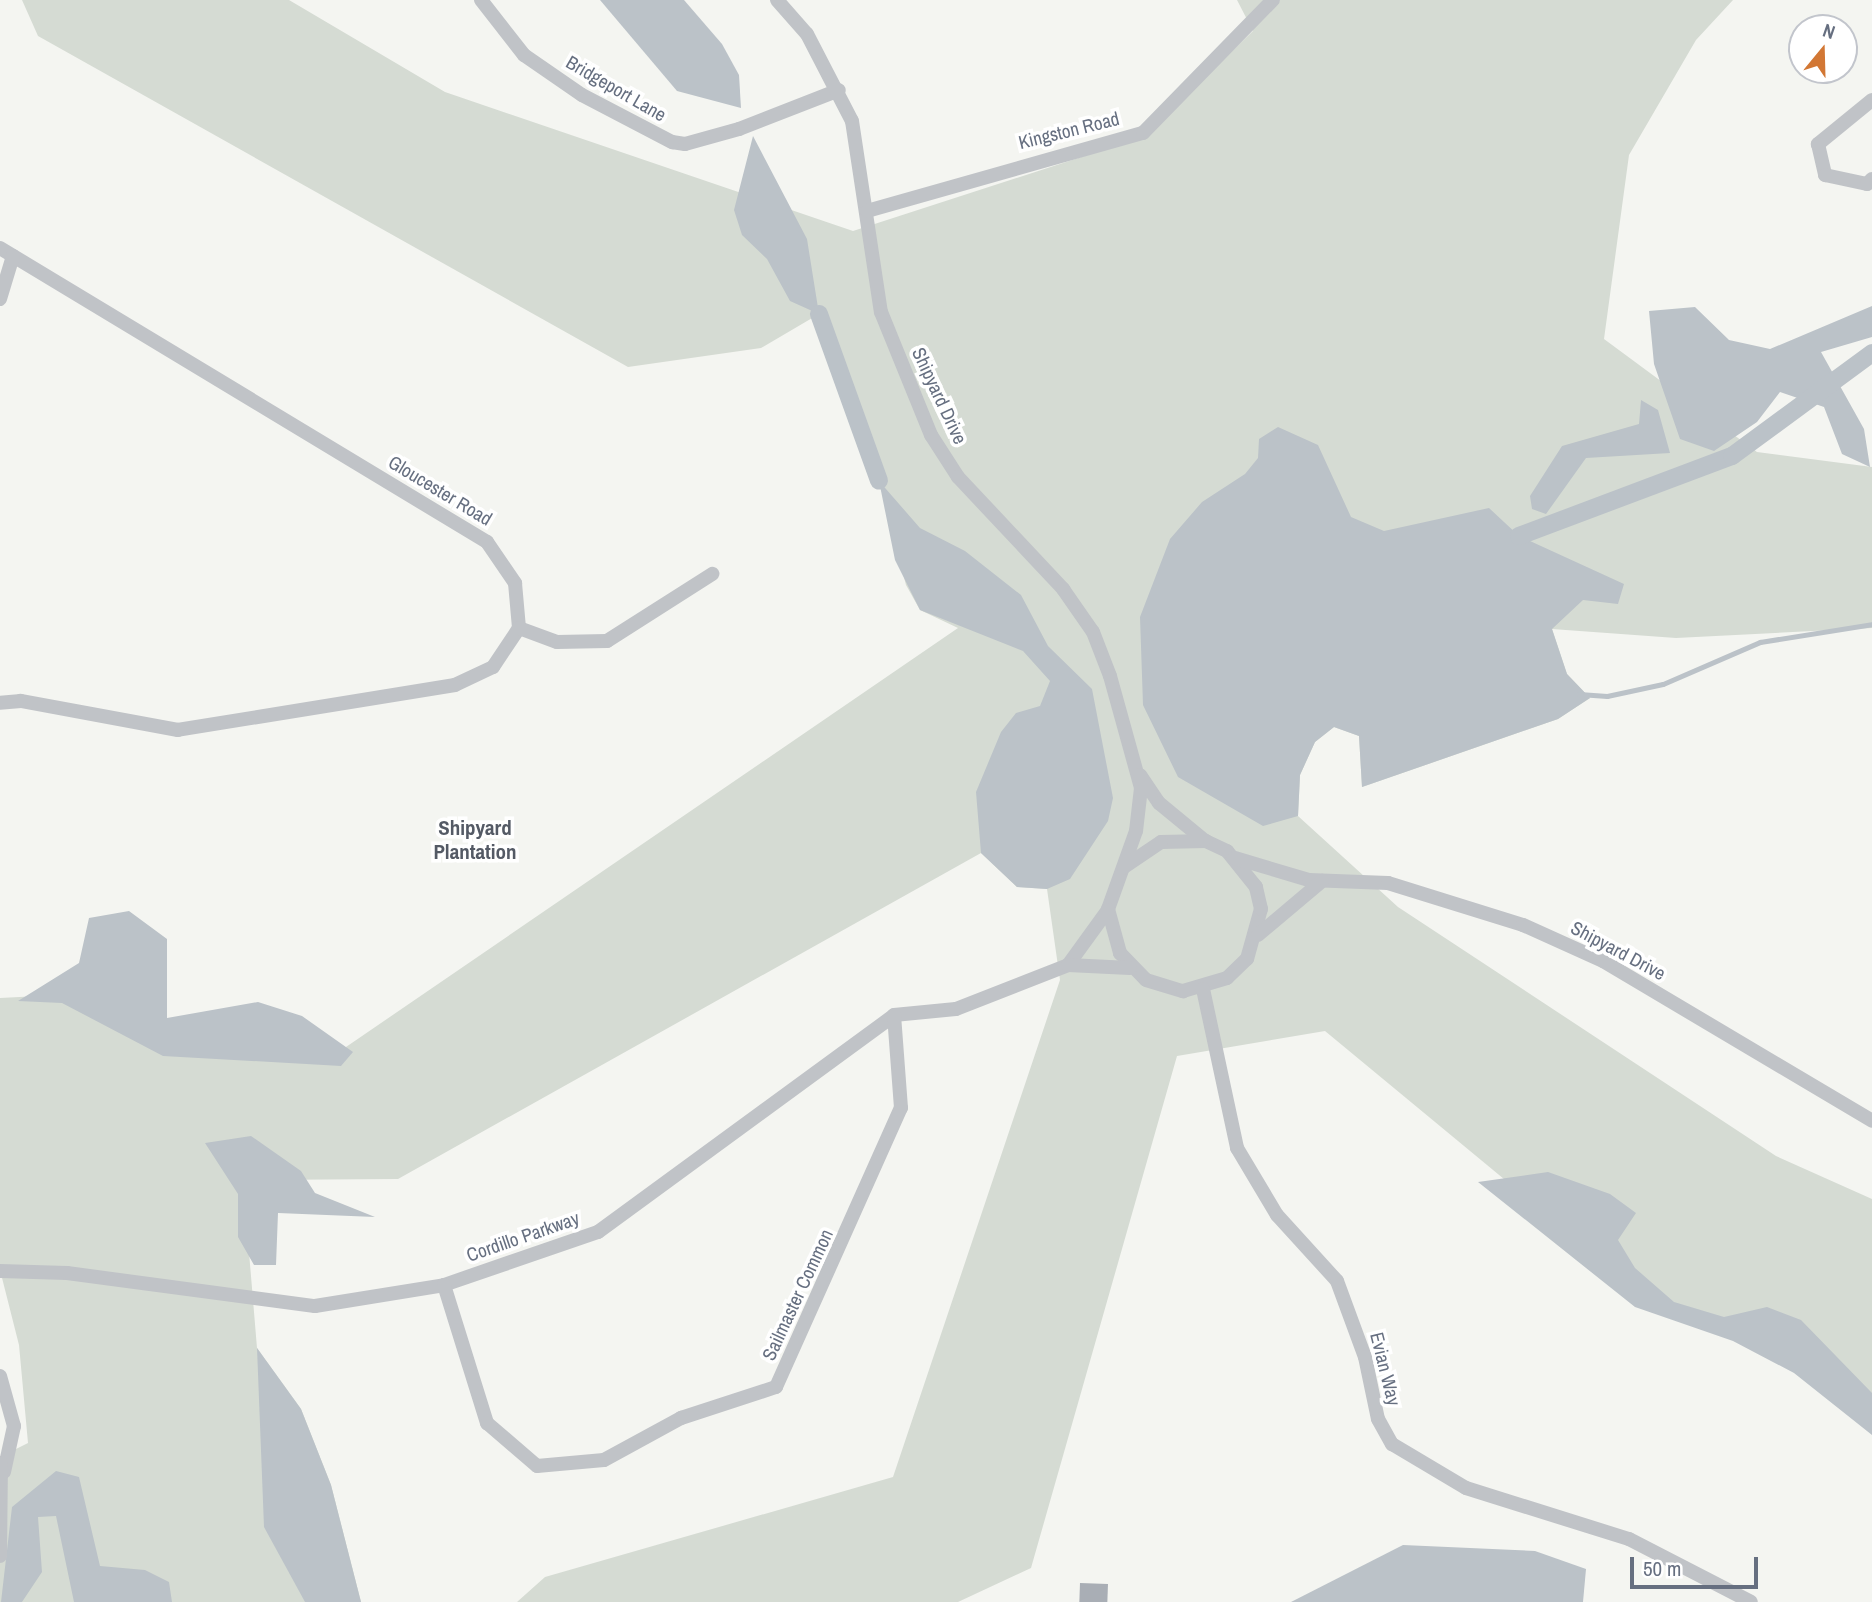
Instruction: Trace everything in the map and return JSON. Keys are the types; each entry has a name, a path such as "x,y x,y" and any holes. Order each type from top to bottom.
{"street":[{"name":"Bridgeport Lane","path":"481,0 524,55 672,142 685,144 739,129 839,90"},
{"name":"Shipyard Drive","path":"777,0 807,34 839,90 852,121 881,312 931,435 958,477 1063,589 1093,632 1140,774 1159,803 1206,841"},
{"name":"Kingston Road","path":"867,211 1143,133 1273,0"},
{"path":"1872,100 1818,144 1825,175 1867,184 1872,179"},
{"path":"0,299 6,252"},
{"name":"Gloucester Road","path":"6,252 486,542 515,583 519,628"},
{"path":"0,703 21,701 178,730 455,685 493,667 519,628 557,642 607,641 712,574"},
{"name":"Shipyard Drive","path":"1124,867 1136,831 1140,774"},
{"path":"1068,965 1108,909 1124,867 1161,842 1206,841 1234,858 1256,887 1258,935"},
{"name":"Shipyard Drive","path":"1234,858 1322,881 1388,883 1523,925 1604,961 1872,1121"},
{"path":"894,1015 956,1009 1068,965 1130,968 1164,988 1203,989 1227,978 1258,935 1322,881"},
{"path":"1108,909 1110,931 1130,968"},
{"name":"Evian Way","path":"1203,989 1237,1148 1277,1215 1336,1281 1365,1357 1378,1419 1392,1444 1466,1488 1629,1539 1751,1602"},
{"name":"Sailmaster Common","path":"444,1285 487,1423 537,1466 604,1460 681,1418 776,1387 901,1108 894,1015"},
{"name":"Cordillo Parkway","path":"0,1271 67,1273 315,1306 444,1285 598,1232 894,1015"},
{"path":"0,1376 14,1426 2,1465 0,1556"}],"shaded area":[{"path":"22,0 289,0 445,92 853,231 1143,137 1253,31 1237,0 1733,0 1696,40 1629,155 1604,339 1757,452 1872,467 1872,628 1676,638 1552,629 1567,674 1590,698 1558,719 1362,787 1359,736 1334,727 1315,742 1300,775 1298,816 1398,907 1776,1156 1872,1199 1872,1419 1762,1333 1667,1314 1325,1031 1177,1056 1031,1568 958,1602 517,1602 545,1577 893,1477 1060,980 1047,889 1017,887 981,853 398,1179 243,1180 257,1348 301,1409 331,1485 361,1602 0,1602 0,1457 28,1443 19,1345 0,1270 0,998 136,991 170,1035 346,1047 958,628 920,610 906,585 879,481 819,314 761,348 628,367 38,36"},
{"path":"600,0 684,0 722,44 739,75 741,108 677,91"},
{"path":"753,136 807,239 819,314 790,301 767,259 742,235 734,210"},
{"path":"1872,306 1872,337 1821,352 1864,429 1870,467 1842,454 1824,407 1780,392 1757,422 1714,451 1680,439 1654,364 1649,311 1695,307 1729,340 1770,349"},
{"path":"1641,400 1658,410 1670,453 1586,458 1546,514 1532,509 1530,496 1562,446 1639,424"},
{"path":"1278,427 1318,445 1351,517 1384,531 1489,508 1519,536 1624,584 1618,604 1583,600 1552,629 1567,674 1590,698 1558,719 1362,787 1359,736 1334,727 1315,742 1300,775 1298,816 1263,826 1178,777 1143,705 1140,617 1170,539 1202,502 1245,474 1258,458 1259,439"},
{"path":"879,481 920,528 965,551 1021,595 1048,646 1092,689 1113,798 1108,821 1070,879 1047,889 1017,887 981,853 976,792 1001,732 1016,713 1040,706 1050,681 1023,651 920,610 895,560"},
{"path":"129,911 167,939 167,1018 258,1002 302,1016 353,1052 341,1066 163,1056 62,1003 18,1001 79,963 89,918"},
{"path":"251,1136 301,1171 315,1193 375,1217 278,1213 276,1265 254,1265 238,1237 238,1194 205,1143"},
{"path":"1548,1172 1610,1194 1636,1213 1618,1240 1635,1268 1674,1302 1724,1317 1767,1307 1801,1320 1872,1393 1872,1435 1794,1373 1733,1341 1635,1307 1478,1182"},
{"path":"257,1348 301,1409 331,1485 361,1602 305,1602 264,1527"},
{"path":"56,1471 79,1477 100,1566 145,1570 169,1582 172,1602 74,1602 56,1516 38,1517 42,1572 22,1602 1,1602 12,1507"},
{"path":"1403,1545 1535,1551 1586,1569 1583,1602 1291,1602"}],"building":[{"path":"1080,1583 1108,1584 1107,1602 1079,1602"}],"waterway":[{"path":"819,314 879,481"},
{"path":"1519,536 1732,456 1872,353"},
{"path":"1579,694 1607,696 1663,684 1760,642 1872,624"}],"district":[{"name":"Shipyard Plantation","path":"475,840"}]}
